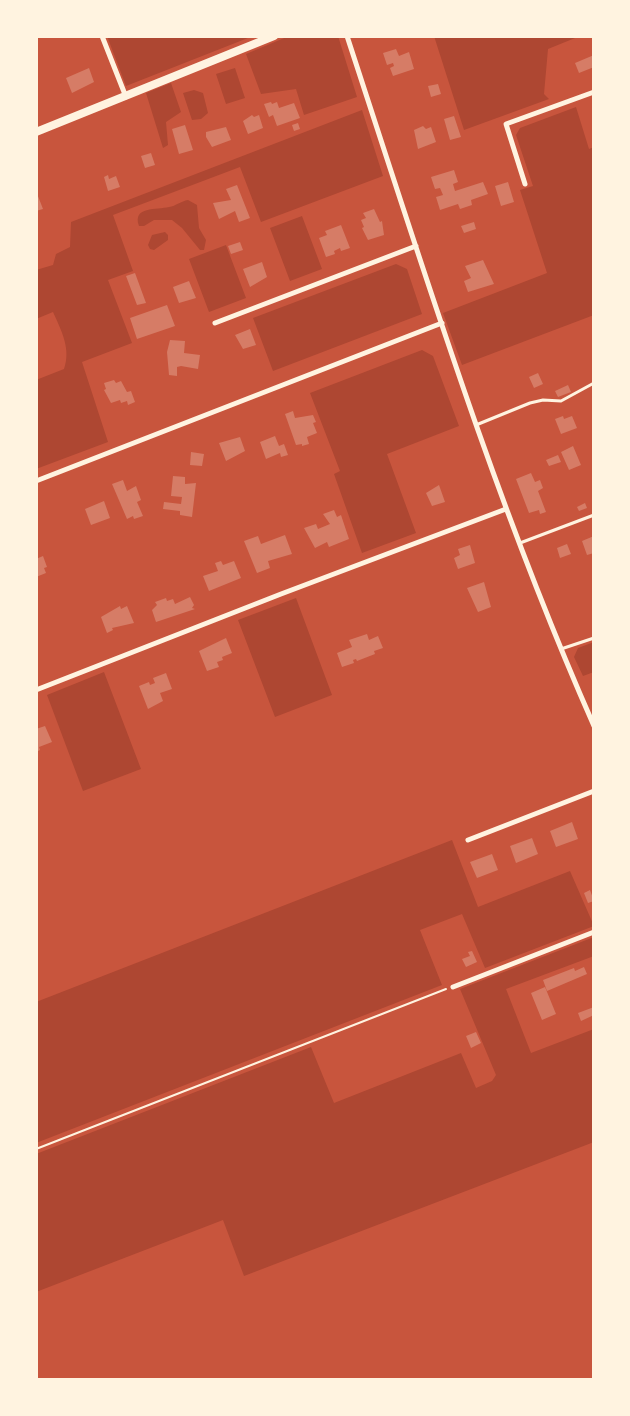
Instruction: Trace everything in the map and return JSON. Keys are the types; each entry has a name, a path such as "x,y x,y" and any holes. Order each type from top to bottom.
{"street":[{"path":"102,36 126,97"},
{"path":"36,132 274,36"},
{"path":"347,36 475,425 560,650 594,726"},
{"path":"525,184 506,124 594,92"},
{"path":"215,323 416,246"},
{"path":"36,482 442,323"},
{"path":"36,690 281,594 506,509"},
{"path":"468,840 594,791"},
{"path":"453,987 594,932"}],"lane":[{"path":"475,425 530,403 543,400 561,401 594,383"},
{"path":"519,543 594,515"},
{"path":"560,650 594,638"}],"path":[{"path":"36,1149 453,987"}],"shaded area":[{"path":"107,36 253,36 126,86"},
{"path":"289,36 338,36 357,97 304,115 296,89 261,94 246,54"},
{"path":"434,36 580,36 548,49 544,94 549,99 464,130"},
{"path":"235,68 245,98 226,104 216,74"},
{"path":"171,83 181,112 166,122 168,145 163,148 146,93"},
{"path":"194,90 203,93 208,113 201,119 192,120 183,93"},
{"path":"576,107 589,149 594,147 594,315 462,365 443,313 547,273 520,190 533,186 516,135 520,128"},
{"path":"362,110 383,176 261,222 240,167 113,215 133,271 108,280 132,343 82,362 108,442 36,469 36,380 64,369 66,347 53,312 36,319 36,270 53,265 56,254 70,247 71,222"},
{"path":"188,200 197,205 199,228 206,240 204,250 200,250 182,228 172,220 154,220 144,226 139,226 139,215 142,212 172,206"},
{"path":"302,216 322,269 290,281 270,228"},
{"path":"165,232 168,235 168,240 154,250 150,249 148,245 152,235"},
{"path":"226,245 246,298 209,312 189,259"},
{"path":"396,264 407,269 422,314 273,371 253,318"},
{"path":"422,350 433,356 459,426 387,454 416,533 362,553 334,474 340,471 310,393"},
{"path":"296,598 332,695 275,717 238,620"},
{"path":"594,642 594,672 583,676 574,657 578,648"},
{"path":"104,672 141,769 83,791 47,695"},
{"path":"452,840 478,907 570,871 594,926 485,968 462,914 420,930 442,985 36,1143 36,1002"},
{"path":"594,937 594,956 506,989 531,1053 594,1029 594,1142 244,1276 223,1220 36,1292 36,1154 311,1047 334,1103 461,1053 476,1088 492,1081 496,1075 460,989"}],"building":[{"path":"396,49 399,56 409,52 414,69 393,76 390,68 394,66 393,63 387,65 383,53"},
{"path":"594,55 594,67 579,73 575,63"},
{"path":"89,68 94,82 72,93 66,78"},
{"path":"438,84 441,94 431,97 428,86"},
{"path":"271,102 272,104 277,102 279,108 294,103 300,118 277,126 273,115 269,117 264,104"},
{"path":"252,115 254,117 259,115 263,128 248,134 243,121"},
{"path":"454,116 461,137 450,140 444,119"},
{"path":"298,123 300,129 294,131 292,125"},
{"path":"185,125 193,150 179,154 172,129"},
{"path":"423,126 426,129 431,127 436,142 418,149 414,130"},
{"path":"226,127 231,140 212,147 206,137 206,132"},
{"path":"151,153 155,165 145,168 141,156"},
{"path":"454,170 458,182 453,184 455,191 483,182 488,194 471,200 472,205 460,209 458,204 440,210 436,197 443,195 440,188 435,189 431,177"},
{"path":"108,175 109,179 116,176 120,187 108,191 104,177"},
{"path":"508,182 514,202 501,206 495,186"},
{"path":"237,185 250,218 239,222 235,211 219,219 213,203 231,200 226,189"},
{"path":"36,191 43,209 36,211"},
{"path":"374,209 380,222 382,221 384,235 368,240 362,228 364,227 361,220 366,218 363,213"},
{"path":"474,222 476,229 464,233 461,226"},
{"path":"341,225 350,248 341,251 340,248 334,251 335,254 326,257 319,238 327,235 325,231"},
{"path":"240,242 243,250 231,254 228,246"},
{"path":"483,260 494,284 468,292 464,281 471,278 465,266"},
{"path":"262,262 267,277 250,287 243,269"},
{"path":"135,273 146,303 137,305 126,276"},
{"path":"189,281 196,298 179,303 173,287"},
{"path":"167,305 175,326 137,339 130,318"},
{"path":"250,329 256,345 243,349 235,335"},
{"path":"170,340 185,341 184,353 200,355 198,369 181,366 177,367 177,376 169,375 167,352"},
{"path":"538,373 543,384 534,388 529,377"},
{"path":"114,380 116,383 121,381 127,392 131,391 135,402 128,405 127,401 121,403 120,400 111,403 104,390 106,389 104,383"},
{"path":"568,385 571,392 558,397 555,391"},
{"path":"293,411 295,418 313,415 316,422 313,423 317,433 307,437 309,444 296,445 285,414"},
{"path":"563,416 564,419 572,416 577,428 561,434 555,419"},
{"path":"275,436 279,446 284,444 288,455 281,457 280,453 266,459 260,442"},
{"path":"240,437 245,451 226,461 219,443"},
{"path":"573,446 581,465 569,470 561,452"},
{"path":"191,452 204,454 202,466 190,465"},
{"path":"558,455 561,462 549,466 546,460"},
{"path":"531,473 535,482 540,480 543,488 538,491 546,512 540,514 539,510 529,513 516,479"},
{"path":"173,476 185,477 185,484 196,483 192,517 180,515 180,511 163,509 164,502 181,504 182,497 171,496"},
{"path":"123,480 127,491 136,486 141,500 137,502 143,516 134,519 133,516 127,519 112,484"},
{"path":"439,485 445,502 432,506 426,493"},
{"path":"104,501 110,518 91,525 85,509"},
{"path":"585,503 587,508 579,511 577,507"},
{"path":"334,510 337,517 341,515 349,539 329,547 327,542 315,548 304,528 316,524 318,529 330,524 323,514"},
{"path":"285,535 292,554 268,561 270,568 257,573 244,541 258,536 261,544"},
{"path":"594,536 594,553 587,555 582,541"},
{"path":"567,544 571,554 560,558 557,548"},
{"path":"470,545 475,563 458,569 454,558 460,555 458,549"},
{"path":"43,556 47,567 44,568 46,573 36,577 36,559"},
{"path":"221,561 223,565 234,561 241,578 209,591 203,576 218,571 215,563"},
{"path":"484,582 491,607 478,612 467,588"},
{"path":"190,597 194,605 192,608 195,609 156,622 152,610 157,605 155,602 166,598 167,601 173,599 175,604"},
{"path":"120,606 121,609 127,606 134,623 112,628 113,630 107,633 101,617"},
{"path":"367,634 369,640 378,636 383,648 374,651 375,654 357,661 356,659 353,660 354,663 342,667 337,653 352,647 349,640"},
{"path":"226,638 232,653 222,657 223,660 217,662 219,667 207,671 199,651"},
{"path":"166,673 172,689 160,693 163,701 148,709 139,686 149,682 150,685 155,683 153,678"},
{"path":"45,726 52,742 39,747 40,750 36,752 36,729"},
{"path":"572,822 578,839 556,847 550,831"},
{"path":"532,838 538,854 516,863 510,846"},
{"path":"492,854 498,870 477,878 470,862"},
{"path":"590,890 594,901 588,903 584,893"},
{"path":"472,951 477,962 466,967 462,959 470,956 468,952"},
{"path":"584,967 587,974 547,991 543,980 574,968 575,971"},
{"path":"545,987 556,1014 542,1020 531,993"},
{"path":"594,1007 594,1015 581,1021 578,1013"},
{"path":"476,1032 481,1043 471,1048 466,1036"}]}
